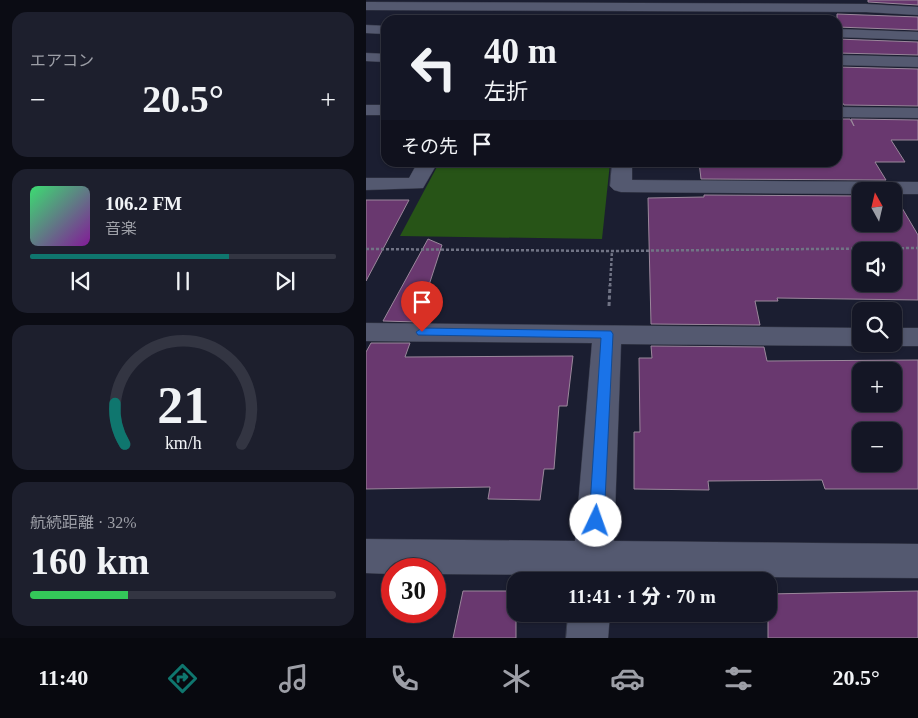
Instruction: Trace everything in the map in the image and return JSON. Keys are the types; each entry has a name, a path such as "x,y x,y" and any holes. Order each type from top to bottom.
{"street":[{"path":"366,6 398,3 635,4 866,8 918,12"},
{"path":"366,29 381,30"},
{"path":"842,33 918,36"},
{"path":"366,57 381,58"},
{"path":"842,60 918,62"},
{"path":"366,110 381,110"},
{"path":"842,112 918,113"},
{"path":"366,184 416,184 425,167"},
{"path":"622,167 621,186 918,188"},
{"path":"366,332 852,337"},
{"path":"593,570 607,334"},
{"path":"902,337 918,337"},
{"path":"366,556 593,570 918,561"},
{"path":"587,638 588,622"}],"path":[{"path":"366,249 612,251 918,248"},
{"path":"607,334 612,251"}],"green space":[{"path":"437,167 610,167 602,239 400,236"}],"building":[{"path":"868,0 918,0 918,5 868,2"},
{"path":"837,14 918,17 918,30 842,27 842,15"},
{"path":"842,39 918,42 918,55 842,53"},
{"path":"842,67 918,69 918,106 844,105 842,102"},
{"path":"842,119 850,119 854,126 851,119 918,120 918,140 891,140 905,162 875,162 886,180 701,179 700,167 842,167"},
{"path":"704,195 852,196 852,232 902,232 902,208 918,235 918,300 777,298 778,301 755,301 760,325 651,324 648,198 704,197"},
{"path":"366,200 409,200 366,281"},
{"path":"428,239 442,245 417,322 383,321"},
{"path":"371,343 410,343 405,357 573,356 567,406 559,406 554,469 544,469 540,500 488,499 490,487 366,489 366,352"},
{"path":"651,346 764,347 767,361 918,360 918,489 825,489 822,480 708,481 709,490 634,489 634,432 640,432 639,358 652,358"},
{"path":"463,591 507,591 507,622 516,622 516,638 453,638"},
{"path":"918,591 918,638 768,638 768,622 777,622 777,594"}],"route":[{"path":"422,332 607,334 596,521"}]}
